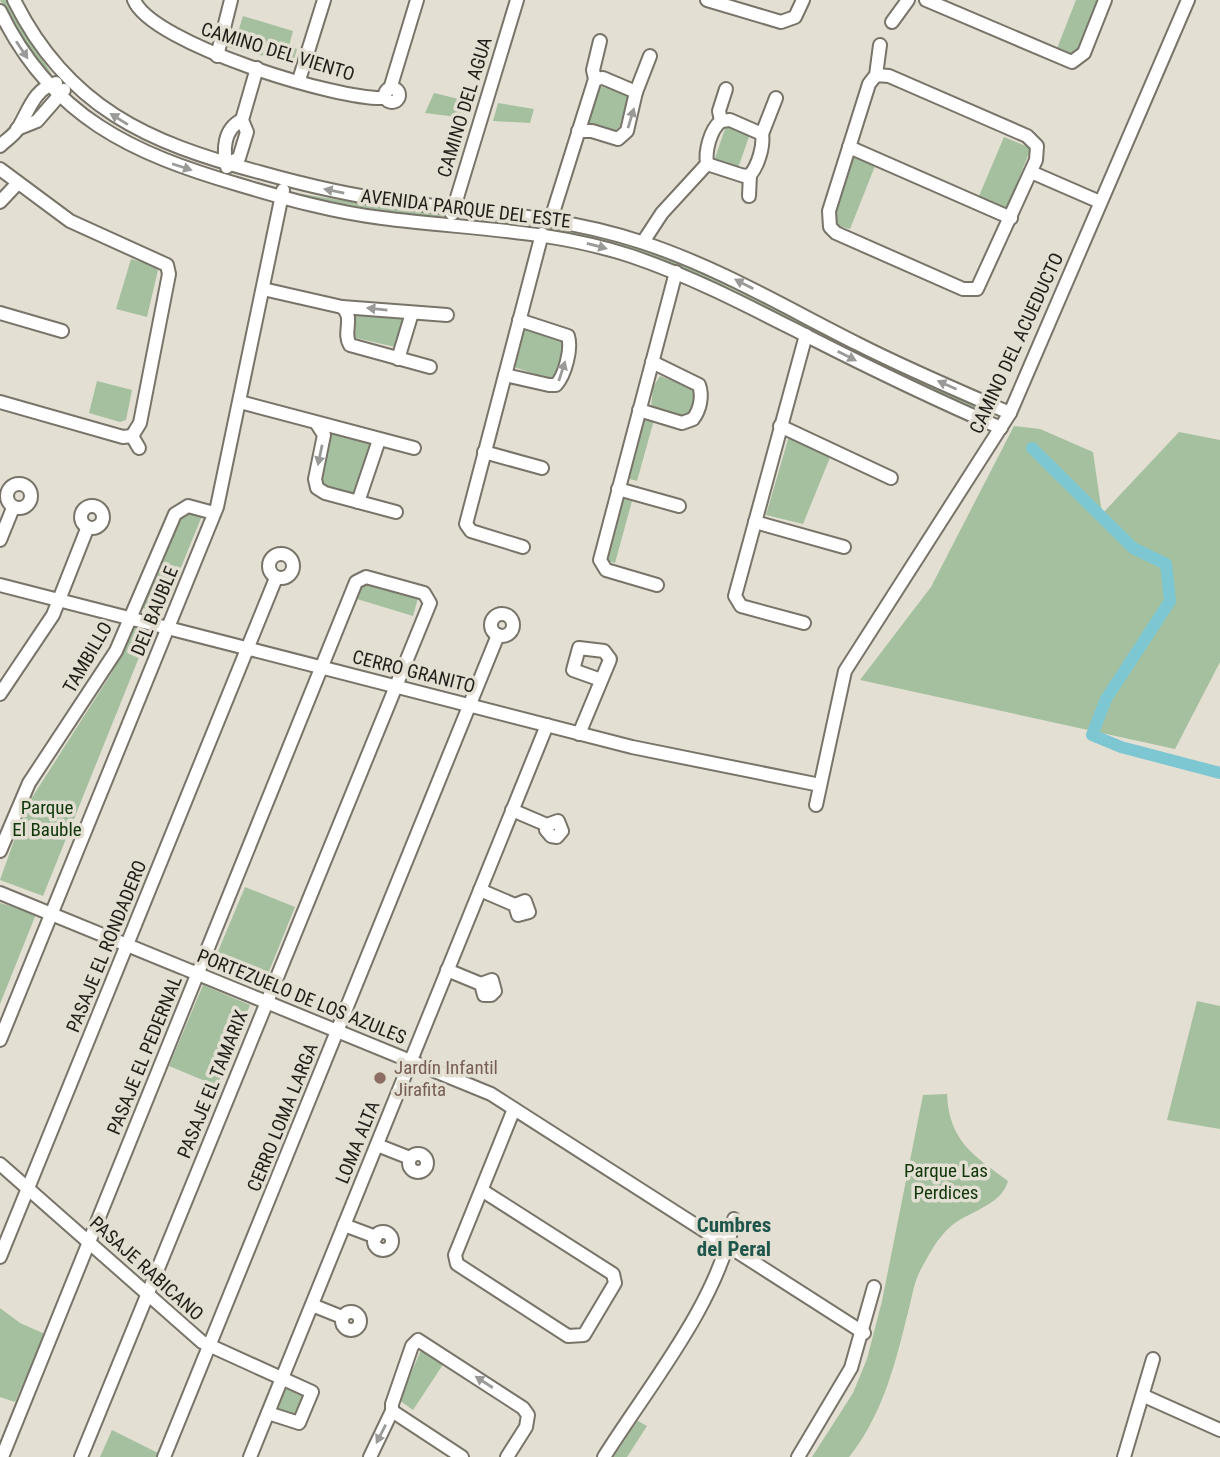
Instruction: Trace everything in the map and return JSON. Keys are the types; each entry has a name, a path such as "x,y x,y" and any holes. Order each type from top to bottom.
{"street":[{"name":"AVENIDA PARQUE DEL ESTE","path":"14,0 40,47 69,80 100,107 136,130 175,147 285,179 371,198 551,219 643,242 725,275 878,354 1010,413"},
{"name":"CAMINO DEL VIENTO","path":"134,0 145,15 164,30 217,56 363,97 388,93 416,0"},
{"path":"217,56 231,0"},
{"path":"299,80 324,0"},
{"name":"CAMINO DEL AGUA","path":"449,225 517,0"},
{"path":"707,0 781,22 791,20 798,13 803,0"},
{"path":"892,22 908,0"},
{"path":"926,0 1072,62 1084,53 1105,0"},
{"name":"CAMINO DEL ACUEDUCTO","path":"816,805 839,686 852,656 1010,413 1188,0"},
{"name":"AVENIDA PARQUE DEL ESTE","path":"0,11 22,50 61,97 122,142 161,160 282,197 363,215 542,234 603,247 676,272 1002,428"},
{"path":"551,219 595,79 593,70 600,41"},
{"path":"876,75 889,76 1031,138 1038,151 982,284 970,290 836,233 830,226 828,217 849,147 869,84 876,75 880,44"},
{"path":"578,131 592,131 615,139 623,137 650,57"},
{"path":"222,180 228,164 236,162 241,155 247,132 242,120 257,68"},
{"path":"595,79 603,78 636,92"},
{"path":"0,146 17,129 27,109 49,85 69,80"},
{"path":"17,129 37,121 61,97 69,80"},
{"path":"721,121 719,111 726,89"},
{"path":"749,195 750,175 776,98"},
{"path":"643,242 662,213 707,164 707,151 716,125 730,120 762,134"},
{"path":"849,147 1011,218"},
{"path":"707,164 740,176 750,175"},
{"path":"0,169 17,184 86,230 160,259 167,265 169,274 140,423 132,436"},
{"path":"1031,172 1101,202"},
{"name":"DEL BAUBLE","path":"0,1040 215,513 285,179"},
{"path":"0,202 17,184"},
{"path":"523,547 466,527 542,234"},
{"path":"657,585 606,570 600,563 676,272"},
{"path":"263,289 342,307 447,315"},
{"path":"342,307 349,317 347,339 350,345 430,368"},
{"path":"0,313 62,331"},
{"path":"398,359 412,313"},
{"path":"505,375 550,385 556,384 561,378 570,342 568,336 519,320"},
{"path":"804,623 744,607 736,602 736,593 806,335"},
{"path":"639,410 682,423 693,419 699,408 701,393 696,383 652,362"},
{"path":"0,402 123,437 132,436"},
{"path":"240,402 414,448"},
{"path":"317,424 324,435 315,479 317,488 396,512"},
{"path":"780,426 891,478"},
{"path":"132,436 139,449"},
{"path":"358,502 379,440"},
{"path":"484,452 542,468"},
{"path":"618,489 679,506"},
{"name":"TAMBILLO","path":"0,852 22,796 111,660 176,514 188,506 215,513"},
{"path":"0,540 13,509"},
{"path":"755,522 844,547"},
{"path":"0,694 49,622 87,529"},
{"name":"PASAJE EL PEDERNAL","path":"2,1457 356,582 366,577 393,584"},
{"name":"PASAJE EL RONDADERO","path":"0,1257 276,578"},
{"name":"PASAJE EL TAMARIX","path":"81,1457 431,600 426,594 393,584"},
{"name":"CERRO GRANITO","path":"0,585 579,734 820,785"},
{"name":"CERRO LOMA LARGA","path":"164,1457 498,635"},
{"path":"579,734 601,680"},
{"name":"LOMA ALTA","path":"250,1457 547,725"},
{"path":"512,810 547,825"},
{"path":"480,890 514,905"},
{"name":"PORTEZUELO DE LOS AZULES","path":"0,893 480,1089 864,1333"},
{"path":"447,970 481,984"},
{"path":"482,1191 613,1275 615,1283 584,1335 568,1336 457,1264 455,1255 514,1109"},
{"path":"377,1145 410,1158"},
{"name":"PASAJE RABICANO","path":"0,1164 209,1347 312,1392 303,1419 296,1424 268,1413"},
{"path":"604,1457 715,1283 729,1245 734,1219"},
{"path":"344,1225 376,1237 380,1233 388,1234 391,1245"},
{"path":"798,1457 851,1368 864,1333 874,1287"},
{"path":"312,1305 342,1317"},
{"path":"370,1457 392,1411 412,1346 418,1340 523,1408 528,1415 526,1427 507,1457"},
{"path":"1124,1457 1153,1359"},
{"path":"1144,1396 1220,1430"},
{"path":"392,1411 462,1457"}],"green space":[{"path":"0,0 10,0 53,77 42,69"},
{"path":"1076,0 1097,0 1074,58 1056,51"},
{"path":"243,16 293,31 289,46 297,49 293,63 228,47 232,35 237,35"},
{"path":"596,85 629,94 622,124 616,130 585,125"},
{"path":"434,93 471,102 465,118 425,113"},
{"path":"498,103 534,109 530,123 493,121"},
{"path":"730,123 750,134 738,168 714,161 726,126"},
{"path":"1004,137 1031,148 1007,208 979,196"},
{"path":"853,158 875,166 850,229 835,225 830,217"},
{"path":"302,194 377,206 441,210 446,216 417,217 301,196"},
{"path":"471,215 597,235 670,257 762,300 896,370 994,412 995,416 882,369 734,290 644,254 564,233 470,220 467,217"},
{"path":"131,259 155,266 158,270 147,317 116,309"},
{"path":"356,314 404,319 395,347 352,337"},
{"path":"524,328 564,341 561,363 557,373 549,379 514,367"},
{"path":"660,376 692,388 698,398 687,419 651,408 653,387"},
{"path":"97,381 132,390 126,420 120,422 89,413"},
{"path":"643,416 654,420 637,481 626,478"},
{"path":"1014,426 1040,429 1093,452 1102,514 1179,432 1220,440 1220,662 1175,749 860,680 931,587"},
{"path":"333,433 368,442 371,448 357,492 352,496 324,488 319,482 327,437"},
{"path":"789,436 831,455 803,524 766,515"},
{"path":"620,498 632,501 615,563 605,560"},
{"path":"187,512 202,516 163,611 142,608 180,515"},
{"path":"363,583 418,598 413,616 357,599"},
{"name":"Parque El Bauble","path":"133,626 150,630 43,896 0,880 26,807 111,674"},
{"path":"245,887 295,907 265,981 214,961"},
{"path":"0,903 36,914 0,1004"},
{"path":"203,985 250,1005 217,1086 169,1066"},
{"path":"1197,1001 1220,1006 1220,1129 1167,1120"},
{"name":"Parque Las Perdices","path":"947,1094 952,1124 965,1145 1008,1181 998,1197 955,1223 936,1243 918,1275 885,1392 860,1442 849,1457 812,1457 853,1393 867,1359 882,1301 923,1095"},
{"path":"0,1308 20,1323 45,1334 15,1402 0,1397"},
{"path":"422,1348 444,1363 413,1410 399,1400"},
{"path":"287,1385 309,1394 297,1422 275,1413"},
{"path":"636,1420 647,1426 627,1457 613,1457"},
{"path":"112,1430 158,1453 157,1457 100,1457"}],"waterway":[{"path":"1032,448 1133,548 1166,564 1170,601 1106,699 1092,735 1121,747 1220,773"}],"place":[{"name":"Jardín Infantil Jirafita","path":"380,1078"}],"district":[{"name":"Cumbres del Peral","path":"734,1237"}]}
